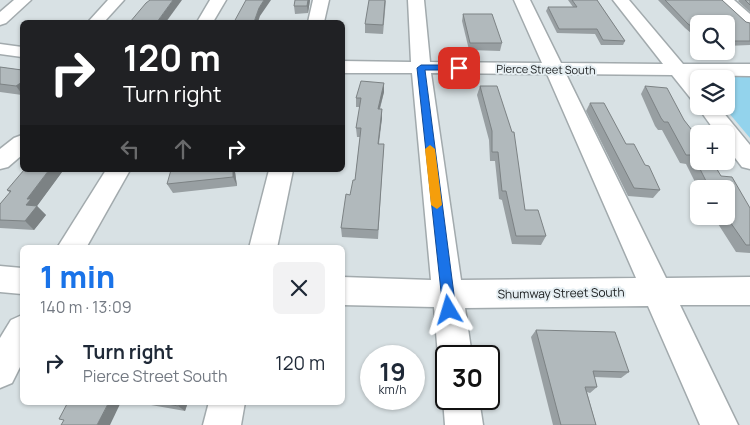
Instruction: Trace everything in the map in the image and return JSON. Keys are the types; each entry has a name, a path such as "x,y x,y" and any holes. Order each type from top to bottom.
{"street":[{"path":"0,20 23,0"},
{"path":"98,20 116,0"},
{"path":"206,20 218,0"},
{"path":"316,20 321,0"},
{"path":"416,0 421,68 454,345"},
{"path":"522,0 719,425"},
{"path":"621,0 690,85"},
{"path":"725,0 750,22"},
{"path":"0,49 20,52"},
{"name":"Pierce Street South","path":"345,67 750,70"},
{"path":"714,115 750,161"},
{"path":"0,140 20,143"},
{"path":"0,161 20,145"},
{"path":"73,245 117,172"},
{"path":"264,245 281,172"},
{"path":"0,279 20,281"},
{"name":"Shumway Street South","path":"345,291 447,294 750,290"},
{"path":"0,371 20,335"},
{"path":"222,425 226,405"},
{"path":"462,410 464,425"}],"shaded area":[{"path":"735,76 750,76 750,138 731,115 735,115"}],"building":[{"path":"150,0 173,0 158,20 132,20"},
{"path":"246,0 264,0 255,20 235,20"},
{"path":"295,0 308,0 307,6 294,6"},
{"path":"369,0 385,0 383,25 365,24"},
{"path":"572,0 597,0 625,41 603,40 597,29 559,29 548,7 577,7"},
{"path":"665,0 722,0 746,22 750,23 750,41 735,41 735,15 690,15 690,25"},
{"path":"463,14 492,14 502,43 470,43"},
{"path":"0,67 20,70 20,83 16,86 0,84"},
{"path":"361,81 384,83 378,109 382,109 378,144 384,144 378,230 341,228 346,194 350,195 353,180 355,180 361,128 356,128 361,98 356,98"},
{"path":"480,86 497,86 512,132 514,132 525,210 538,210 546,236 516,236 506,191 502,191 498,152 492,152 492,131"},
{"path":"645,86 667,88 690,128 690,155 686,155 668,122 664,122"},
{"path":"590,103 604,103 626,144 634,144 645,165 649,166 660,190 634,188"},
{"path":"700,170 717,170 721,176 732,177 734,180 706,180"},
{"path":"22,172 47,172 27,199 31,199 26,205 37,206 25,221 0,220 0,204 11,191 7,190"},
{"path":"170,172 233,172 233,177 167,184"},
{"path":"735,182 750,208 750,245 746,245 732,225 735,225"},
{"path":"536,330 615,332 629,372 593,371 597,387 585,387 596,425 561,425"},
{"path":"66,405 107,405 97,425 61,425 64,420 59,419"}],"slow traffic":[{"path":"430,149 437,205"}],"route":[{"path":"449,310 421,68 459,68"}]}
